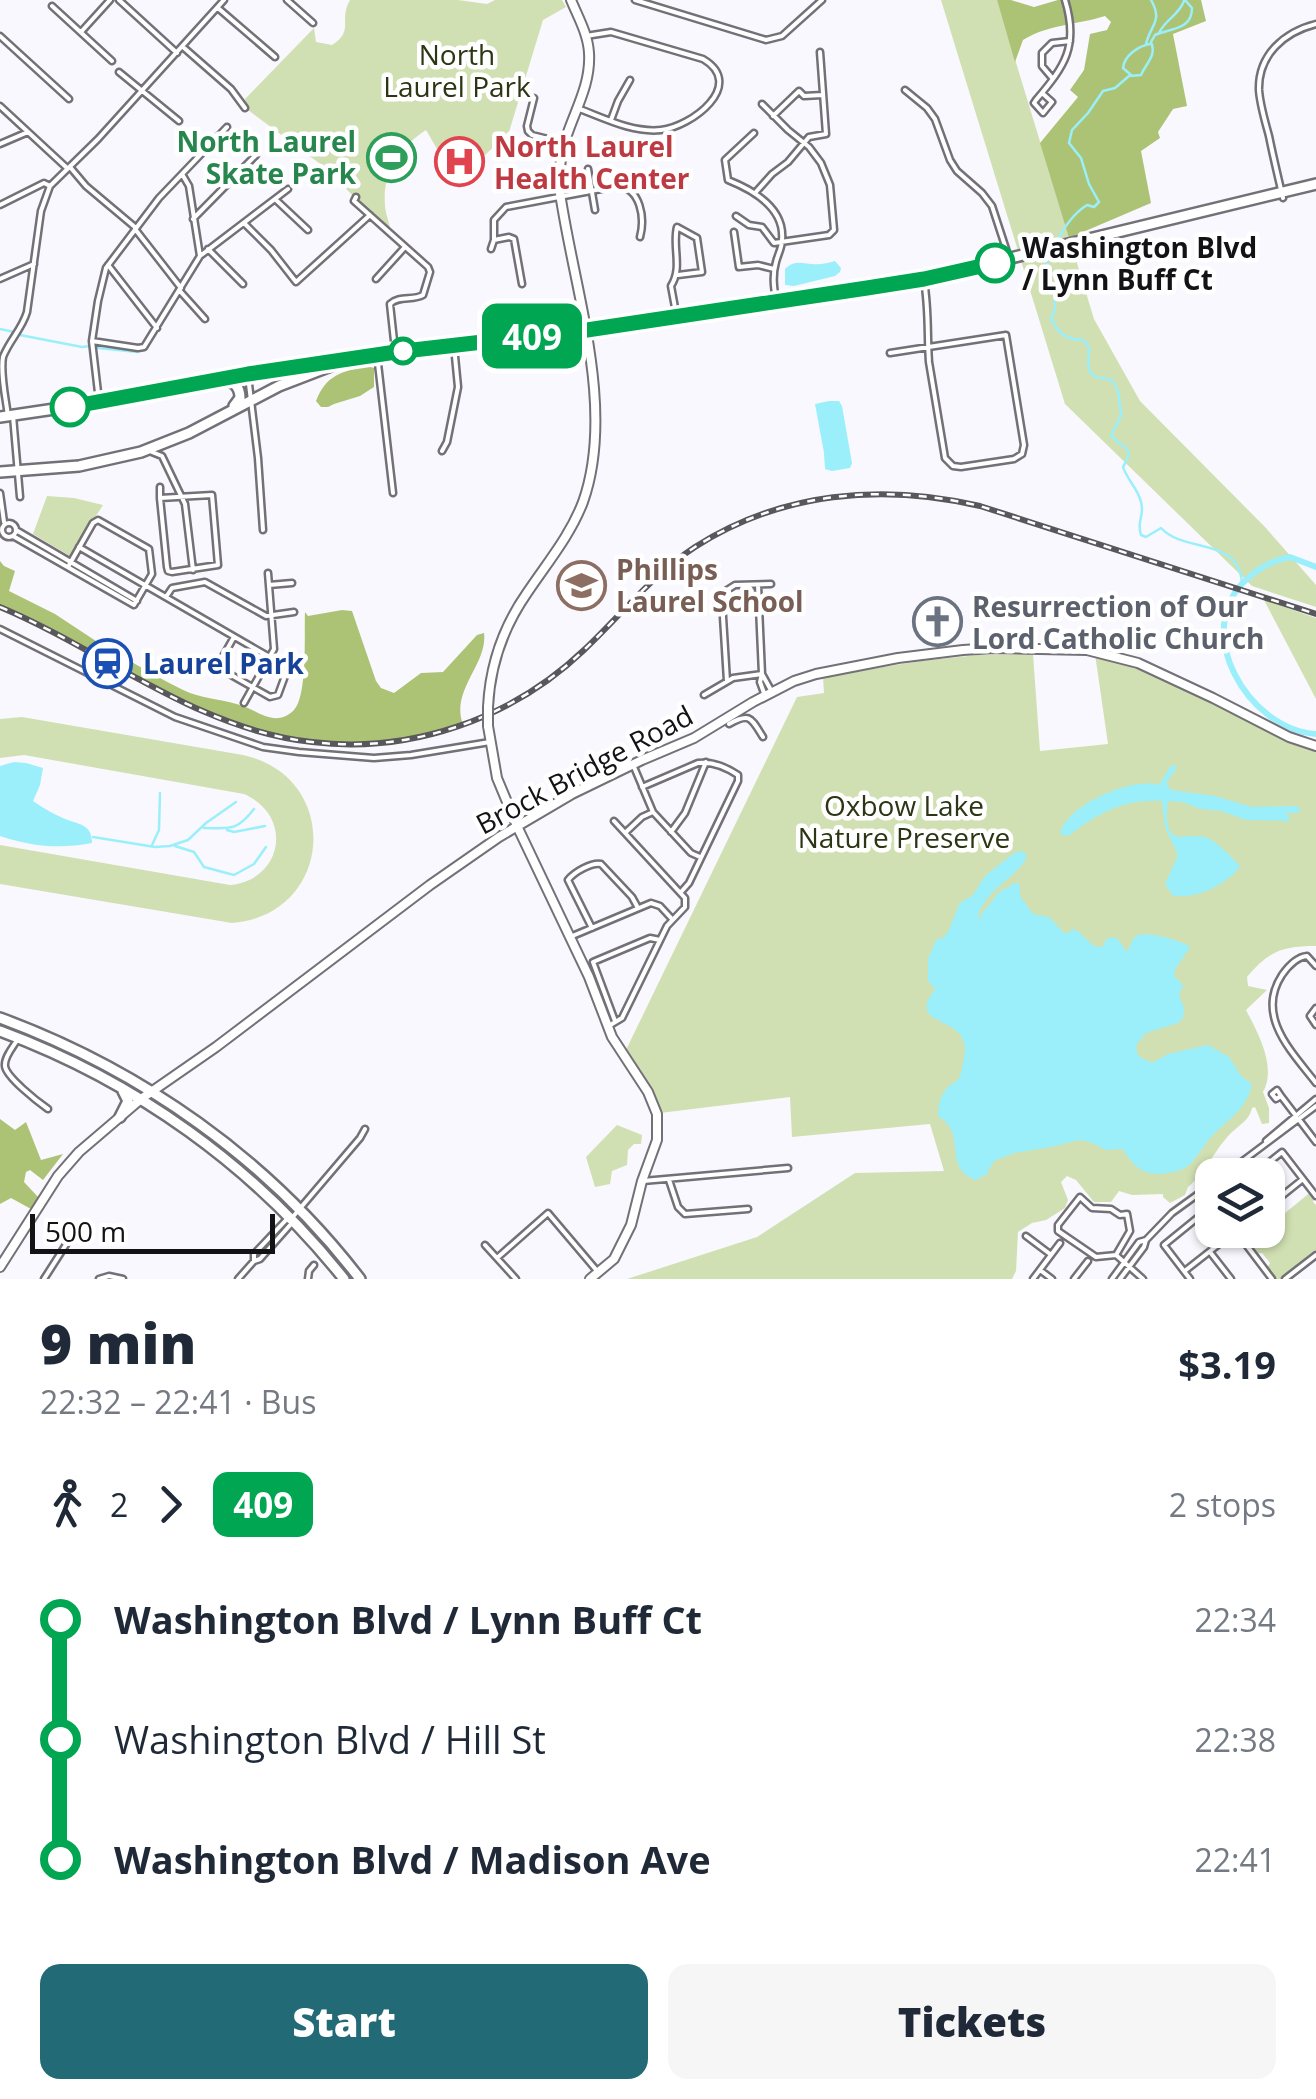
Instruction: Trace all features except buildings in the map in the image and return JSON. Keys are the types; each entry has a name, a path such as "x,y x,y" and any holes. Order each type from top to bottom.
{"main road":[{"path":"7,416 220,378 587,330 924,279 1188,213 1316,187"},
{"path":"0,472 92,464 148,450 298,378 345,361"},
{"path":"220,378 234,382 240,392 229,412"},
{"path":"0,1018 69,1046 152,1091 236,1151 300,1210 360,1279"},
{"path":"0,1031 118,1085 228,1160 291,1219 344,1279"},
{"path":"118,1085 128,1101 120,1118"}],"street":[{"path":"81,32 110,0"},
{"path":"119,0 178,53"},
{"path":"214,0 276,58"},
{"path":"287,0 313,23"},
{"path":"571,0 590,54 588,76 564,143 561,197 587,330 595,432 588,486 568,534 507,628 492,673 488,726 498,778 517,826 620,1050 657,1114 657,1140 633,1220 614,1259 590,1279"},
{"path":"635,0 766,40 782,36 819,1"},
{"path":"1042,93 1064,64 1070,41 1065,0"},
{"path":"20,497 7,416 3,358 25,319 41,211 50,186 98,140 221,4"},
{"path":"52,6 112,61"},
{"path":"1282,195 1260,97 1261,73 1270,52 1284,37 1316,24"},
{"path":"578,108 643,130 660,130 696,117 719,88 715,68 703,59 612,32 586,36"},
{"path":"0,36 69,98"},
{"path":"1053,79 1042,66 1042,53 1052,42 1070,41"},
{"path":"183,47 231,89 245,108"},
{"path":"755,193 804,142 826,134 820,52"},
{"path":"120,72 179,121"},
{"path":"611,120 630,80"},
{"path":"906,90 935,119 957,171 992,206 1009,259"},
{"path":"773,116 799,91 804,96 823,95"},
{"path":"534,98 528,131 564,143"},
{"path":"736,216 748,226 762,227 774,243 829,235 834,230 827,175 818,158 762,104"},
{"path":"0,106 136,228 205,318"},
{"path":"100,400 92,342 108,265 182,174 227,127"},
{"path":"0,144 28,132"},
{"path":"754,133 725,160 728,180 755,193 775,212 782,227 773,280 776,301"},
{"path":"193,220 256,155"},
{"path":"588,169 596,210"},
{"path":"182,174 189,186 200,256"},
{"path":"0,206 44,183 50,186"},
{"path":"491,249 494,220 506,207 622,186 634,192 638,200 640,237"},
{"path":"92,342 144,346 200,256 288,189"},
{"path":"356,198 354,201 430,270 423,295 396,300 390,306 396,352"},
{"path":"275,199 308,230"},
{"path":"244,222 296,282 370,215"},
{"path":"677,317 671,286 678,275 677,227 697,238 702,272 678,275"},
{"path":"734,232 739,267 758,265 774,269"},
{"path":"494,240 514,240 522,284"},
{"path":"376,279 405,247"},
{"path":"208,249 243,284"},
{"path":"0,279 34,264"},
{"path":"108,265 157,328"},
{"path":"890,353 928,347 1006,335 1024,444 1022,454 1014,459 961,467 947,461 928,347 924,279"},
{"path":"442,451 458,388 454,346"},
{"path":"377,355 393,493"},
{"path":"248,374 263,530"},
{"path":"162,456 170,446 168,442"},
{"path":"148,450 162,456 182,496 192,570"},
{"path":"160,487 160,498 167,569 172,572 218,565 212,495 160,498"},
{"path":"0,493 2,530 6,536 69,565 136,603 152,572 149,549 100,520 93,524 69,565"},
{"path":"2,512 16,530 69,565"},
{"path":"2,530 12,523"},
{"path":"12,536 16,530"},
{"path":"80,547 278,662 285,676 278,695 270,697 217,667 234,637"},
{"path":"244,702 274,645 268,574"},
{"path":"166,597 172,588 205,582 266,616 294,612"},
{"path":"269,585 292,583"},
{"path":"727,680 722,596 731,586 771,584"},
{"path":"758,585 762,674 769,694"},
{"path":"0,629 176,716 263,747 374,758 490,742"},
{"name":"Brock Bridge Road","path":"0,1267 65,1167 90,1142 141,1099 430,885 517,826 582,789 694,738 769,694 816,674 898,658 994,648 1086,650 1138,664 1223,702 1290,738 1316,746"},
{"path":"704,695 727,680 762,674"},
{"path":"729,724 742,713 763,736"},
{"path":"642,787 706,762 736,773 739,778 680,892"},
{"path":"672,832 685,813 706,762"},
{"path":"632,764 652,812 700,858"},
{"path":"625,833 652,812"},
{"path":"610,1023 622,1018 660,940 686,907 680,892 614,822"},
{"path":"592,928 568,880 594,864 601,864 638,908"},
{"path":"570,937 655,903 673,920"},
{"path":"610,1023 594,962 650,938 660,940"},
{"path":"1316,966 1304,954 1290,964 1274,995 1273,1012 1280,1036 1316,1083"},
{"path":"1316,1008 1310,1016 1316,1025"},
{"path":"18,1038 6,1060 7,1071 48,1109"},
{"path":"1281,1096 1316,1142"},
{"path":"1246,1158 1316,1099"},
{"path":"1297,1117 1316,1106"},
{"path":"238,1279 254,1261 254,1254 285,1219 291,1219 300,1210 364,1128"},
{"path":"1274,1158 1282,1152 1316,1196"},
{"path":"642,1182 788,1168"},
{"path":"1285,1192 1303,1179"},
{"path":"670,1180 678,1206 685,1214 748,1209"},
{"path":"1120,1279 1139,1242 1195,1196"},
{"path":"1116,1255 1130,1232 1127,1214 1092,1208 1080,1197 1058,1225 1058,1231 1096,1256 1116,1255 1143,1279"},
{"path":"497,1258 548,1213 599,1274"},
{"path":"1190,1279 1164,1245 1195,1220"},
{"path":"1026,1236 1051,1254"},
{"path":"44,1279 67,1243"},
{"path":"1032,1279 1060,1243"},
{"path":"485,1245 516,1279"},
{"path":"1184,1272 1215,1248"},
{"path":"1249,1248 1272,1279"},
{"path":"1210,1252 1231,1279"},
{"path":"1285,1279 1316,1255"},
{"path":"1074,1279 1088,1262"},
{"path":"1112,1279 1127,1263"},
{"path":"308,1279 314,1266"},
{"path":"1040,1270 1052,1279"},
{"path":"99,1279 123,1279"}],"green space":[{"name":"North Laurel Park","path":"350,0 458,0 487,4 495,0 562,0 566,7 543,20 509,132 483,157 472,146 440,154 426,130 401,152 386,182 385,208 390,228 327,169 248,110 245,99 314,28 316,42 332,45 339,40 345,30"},
{"path":"941,0 997,0 1094,319 1140,401 1265,527 1316,585 1316,607 1252,586 1065,404"},
{"path":"997,0 1034,7 1058,0 1201,0 1206,21 1173,34 1187,106 1173,109 1158,132 1160,138 1141,151 1151,203 1069,238 1040,143 1078,97 1070,90 1084,70 1090,34 1107,30 1111,22 1105,16 1033,35 1023,40 1015,62"},
{"path":"367,366 374,368 374,387 328,407 321,407 316,401 336,376"},
{"path":"47,496 103,505 70,556 33,534"},
{"path":"0,561 15,571 9,591 55,614 102,645 96,655 0,604"},
{"path":"1264,600 1316,618 1316,699"},
{"path":"352,611 376,681 381,688 394,693 421,673 443,672 477,635 484,633 481,656 461,700 463,725 416,738 371,744 286,738 205,712 122,670 128,660 190,693 280,718 293,711 301,693 305,612 308,616"},
{"name":"Oxbow Lake Nature Preserve","path":"1033,654 1040,751 1108,744 1095,654 1168,680 1275,734 1316,750 1316,946 1277,952 1247,977 1248,986 1267,990 1246,1010 1267,1061 1263,1092 1269,1123 1262,1124 1255,1107 1252,1108 1212,1158 1195,1158 1195,1180 1185,1195 1170,1203 1163,1194 1132,1195 1119,1191 1111,1202 1094,1202 1076,1180 1067,1176 1061,1182 1068,1200 1065,1208 1018,1232 1012,1279 627,1279 757,1237 855,1173 944,1171 930,1124 792,1137 790,1097 660,1113 654,1096 625,1052 797,697 824,693 823,677 978,655"},
{"path":"22,717 243,755 275,768 298,789 310,816 313,844 307,872 291,896 266,914 232,923 0,884 0,845 230,885 248,881 262,872 276,846 276,831 270,817 260,804 244,794 24,755 0,758 0,719"},
{"path":"0,1119 15,1130 26,1122 41,1160 63,1154 43,1180 30,1170 26,1172 24,1182 39,1198 31,1209 11,1198 0,1204"},
{"path":"617,1125 642,1135 641,1144 628,1150 627,1165 612,1171 610,1184 595,1187 586,1157"},
{"path":"1312,1191 1316,1196 1316,1255 1285,1279 1273,1279 1266,1270 1270,1263 1262,1253 1253,1254 1249,1248 1285,1248 1285,1213"}],"water":[{"path":"835,261 841,268 835,276 785,285 785,269 791,264"},
{"path":"839,401 842,406 850,468 825,469 815,404"},
{"path":"14,762 43,768 33,801 87,828 92,843 46,846 0,836 0,766"},
{"path":"1174,765 1176,769 1166,783 1171,790 1215,796 1252,807 1297,806 1301,810 1286,813 1291,821 1246,820 1168,801 1167,818 1173,834 1210,839 1240,866 1219,885 1190,896 1172,895 1165,884 1178,855 1165,827 1162,801 1123,805 1100,814 1068,836 1060,834 1074,813 1087,804 1117,789 1159,785"},
{"path":"1022,851 1027,855 1024,863 987,899 977,920 999,892 1017,882 1020,896 1033,914 1049,917 1065,934 1074,929 1096,947 1116,937 1127,952 1135,937 1146,934 1190,947 1174,971 1183,985 1179,995 1183,1018 1146,1033 1136,1045 1138,1056 1152,1063 1168,1054 1208,1045 1229,1057 1241,1076 1252,1084 1242,1106 1184,1168 1159,1174 1146,1172 1123,1149 1106,1150 1079,1140 1014,1153 994,1161 986,1175 975,1180 959,1166 952,1132 938,1112 943,1094 959,1078 965,1047 957,1031 927,1010 935,989 928,981 928,959 936,940 948,932 960,903 1014,853"}],"waterway":[{"path":"1146,44 1156,18 1151,0"},
{"path":"1056,243 1078,212 1099,202 1081,158 1069,143 1072,130 1103,91 1115,88 1129,76 1141,75 1152,55 1155,35 1188,21 1192,8 1185,0"},
{"path":"1159,33 1184,1"},
{"path":"1131,75 1123,68 1126,59 1136,49 1150,44"},
{"path":"1050,256 1043,270 1046,283 1055,294 1051,319 1063,334 1086,342 1092,374 1109,379 1117,388 1121,414 1111,435 1128,450 1123,467 1141,503 1141,535 1146,537 1161,528 1183,541 1221,552 1238,568 1242,583"},
{"path":"0,329 14,332"},
{"path":"20,335 90,346"},
{"path":"98,348 137,352"},
{"path":"1316,567 1290,557 1262,567 1231,599 1224,623 1226,649 1234,674 1249,696 1268,715 1291,728 1316,734"},
{"path":"152,845 159,830 160,793"},
{"path":"93,837 170,846 188,840 236,802"},
{"path":"204,828 232,827 254,809"},
{"path":"227,830 265,826"},
{"path":"175,846 194,852 204,867 234,875 254,864 266,847"}],"railway":[{"path":"0,607 229,722 312,742 349,744 422,736 492,713 556,674 651,583 695,547 762,514 833,497 906,495 980,506 1316,614"}],"bus line":[{"name":"409","path":"70,407 195,382 677,317 924,279 995,263"}],"place":[{"name":"North Laurel Skate Park","path":"391,157"},
{"name":"North Laurel Health Center","path":"459,162"},
{"name":"Washington Blvd / Lynn Buff Ct","path":"995,263"},
{"name":"Phillips Laurel School","path":"581,585"},
{"name":"Resurrection of Our Lord Catholic Church","path":"937,622"},
{"name":"Laurel Park","path":"108,663"}]}
